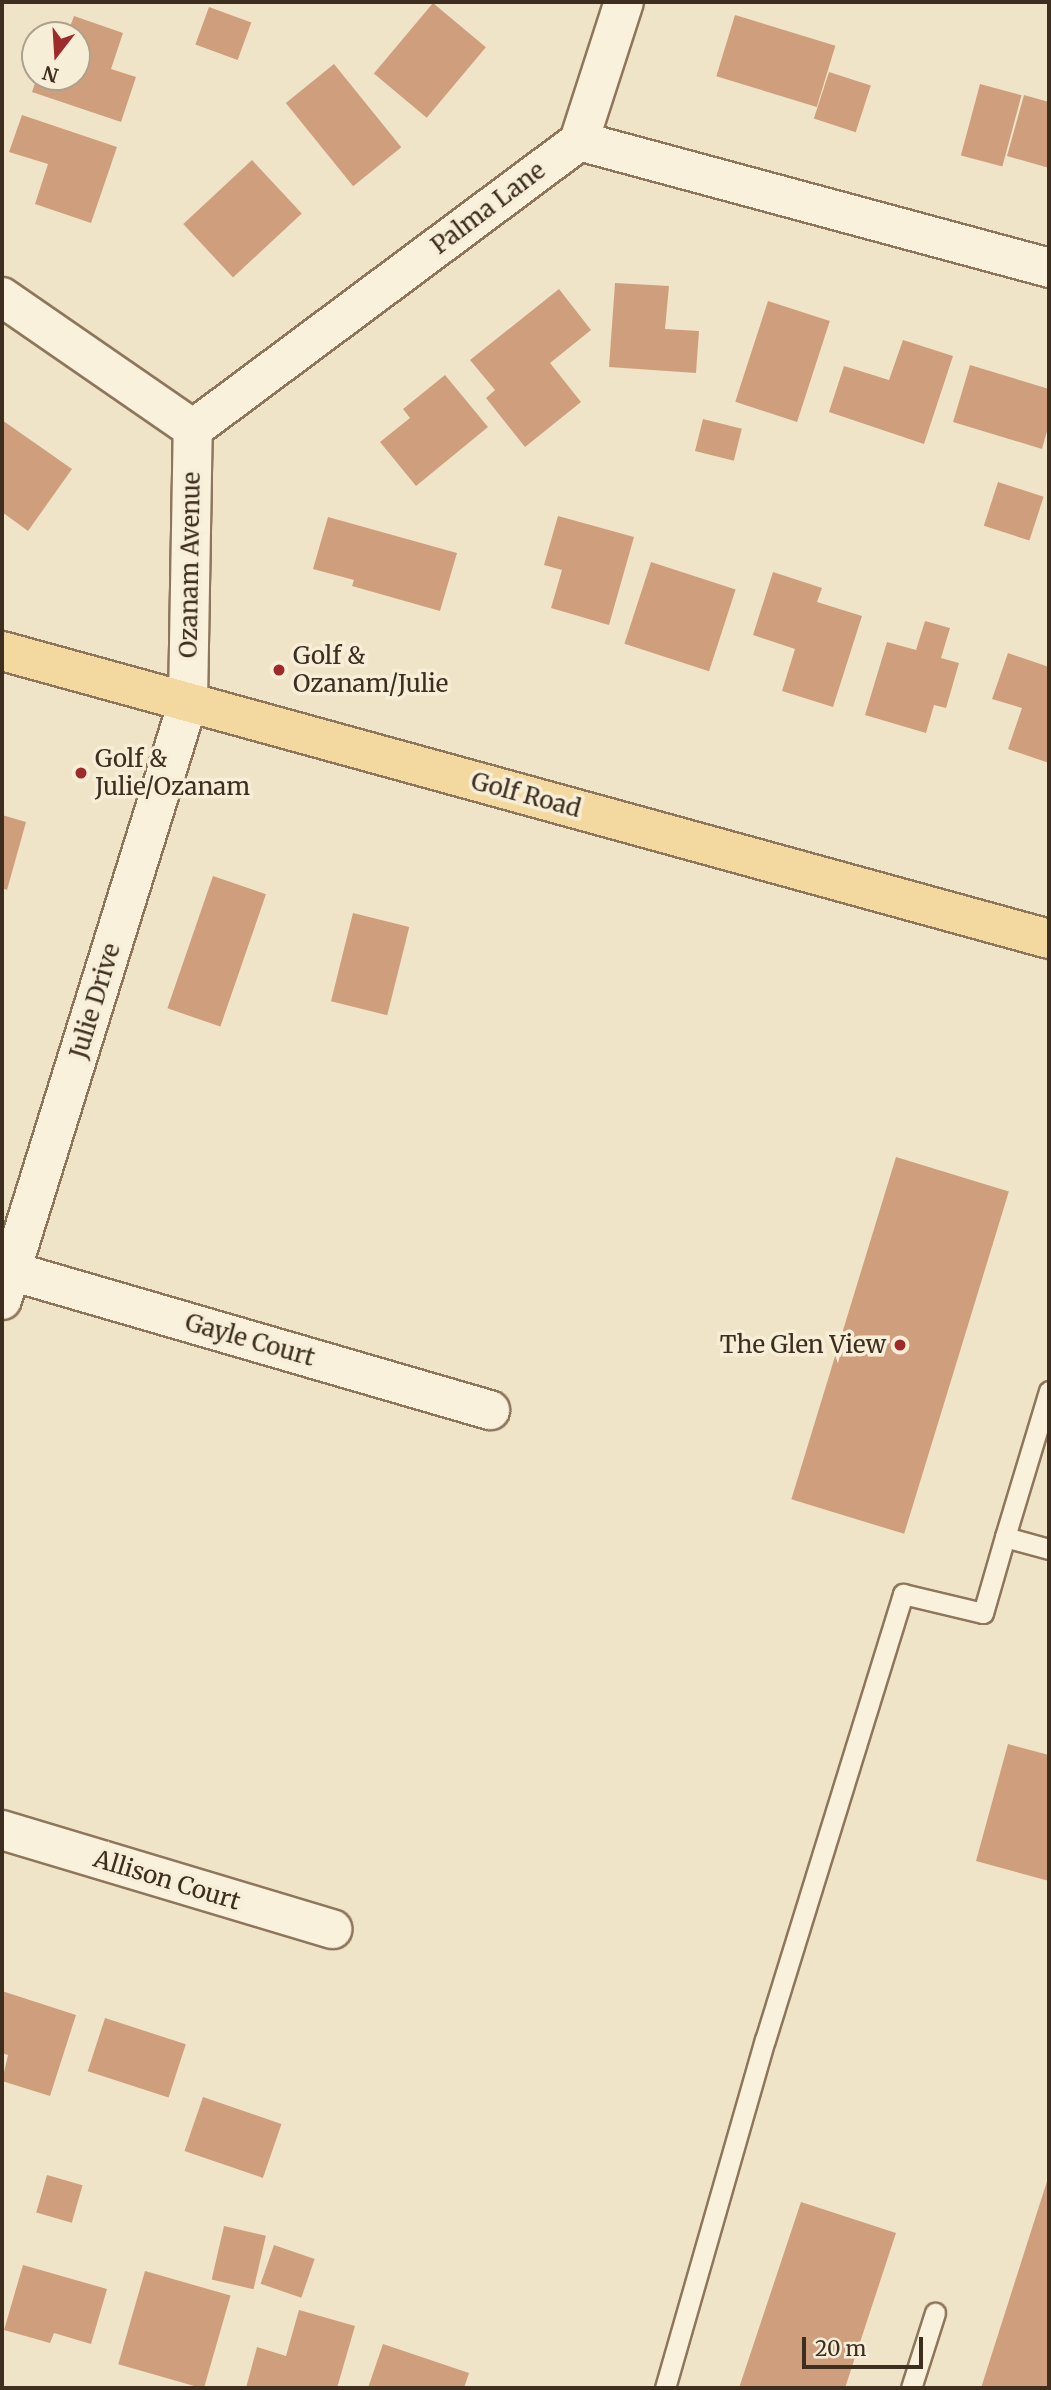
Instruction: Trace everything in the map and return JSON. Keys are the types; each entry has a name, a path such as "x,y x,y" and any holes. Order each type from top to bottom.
{"main road":[{"name":"Golf Road","path":"2,651 1049,939"}],"street":[{"path":"624,2 579,141 1049,268"},
{"name":"Palma Lane","path":"192,429 579,141"},
{"path":"2,297 192,429"},
{"name":"Ozanam Avenue","path":"188,702 192,429"},
{"name":"Julie Drive","path":"6,1286 188,702"},
{"name":"Gayle Court","path":"6,1286 490,1409"},
{"name":"Allison Court","path":"2,1830 332,1929"}],"lane":[{"path":"665,2388 765,2040 903,1594 983,1612 1049,1391"},
{"path":"1005,1537 1049,1549"},
{"path":"911,2388 935,2313"}],"building":[{"path":"433,3 486,47 427,118 374,73"},
{"path":"209,7 251,22 238,60 195,45"},
{"path":"735,15 835,46 817,107 716,76"},
{"path":"74,16 88,21 72,21"},
{"path":"91,22 123,33 111,69 136,77 121,122 32,92 91,91"},
{"path":"334,64 401,147 353,186 286,103"},
{"path":"829,72 871,86 856,132 814,119"},
{"path":"980,84 1022,95 1002,167 961,155"},
{"path":"1024,95 1049,102 1049,168 1007,156"},
{"path":"22,115 117,147 91,223 35,204 48,164 9,152"},
{"path":"252,160 302,213 233,277 183,224"},
{"path":"615,283 669,286 665,329 699,331 696,373 609,367"},
{"path":"559,289 591,330 550,363 581,402 525,447 486,398 495,390 470,360"},
{"path":"768,301 830,321 797,422 735,402"},
{"path":"903,340 953,356 924,444 829,412 844,366 889,380"},
{"path":"970,365 1049,389 1049,424 1042,449 953,422"},
{"path":"445,375 488,427 416,486 380,442 410,418 403,409"},
{"path":"703,419 742,429 734,461 695,451"},
{"path":"2,420 72,469 28,531 2,512"},
{"path":"998,482 1044,497 1029,541 984,526"},
{"path":"558,516 634,537 609,625 551,608 562,570 544,565"},
{"path":"328,517 457,553 440,611 352,586 354,580 313,569"},
{"path":"651,562 736,590 709,671 624,644"},
{"path":"773,572 822,588 817,602 862,616 833,707 782,691 795,649 753,635"},
{"path":"925,621 950,628 941,658 959,663 946,708 934,705 926,733 865,715 887,642 916,650"},
{"path":"1008,653 1049,667 1049,763 1008,749 1022,708 992,699"},
{"path":"2,815 26,822 7,890 2,888"},
{"path":"213,876 266,894 220,1027 167,1008"},
{"path":"353,913 409,927 387,1015 331,1001"},
{"name":"The Glen View","path":"896,1157 1009,1191 904,1534 791,1499"},
{"path":"1008,1744 1049,1755 1049,1881 976,1861"},
{"path":"2,1991 76,2015 50,2096 2,2081 8,2055 2,2053"},
{"path":"105,2018 186,2044 169,2098 88,2071"},
{"path":"203,2097 281,2124 263,2178 184,2151"},
{"path":"47,2175 83,2185 72,2223 36,2212"},
{"path":"1049,2175 1049,2388 981,2388"},
{"path":"801,2202 896,2233 845,2388 739,2388"},
{"path":"224,2226 266,2236 254,2289 212,2280"},
{"path":"274,2245 315,2259 301,2298 261,2284"},
{"path":"23,2265 107,2289 91,2344 54,2333 50,2343 4,2330"},
{"path":"145,2271 231,2296 204,2388 118,2364"},
{"path":"299,2310 355,2326 337,2388 246,2388 257,2347 286,2356"},
{"path":"383,2344 469,2373 464,2388 368,2388"}],"place":[{"name":"Golf & Ozanam/Julie","path":"279,670"},
{"name":"Golf & Julie/Ozanam","path":"81,773"},
{"name":"The Glen View","path":"900,1345"}]}
